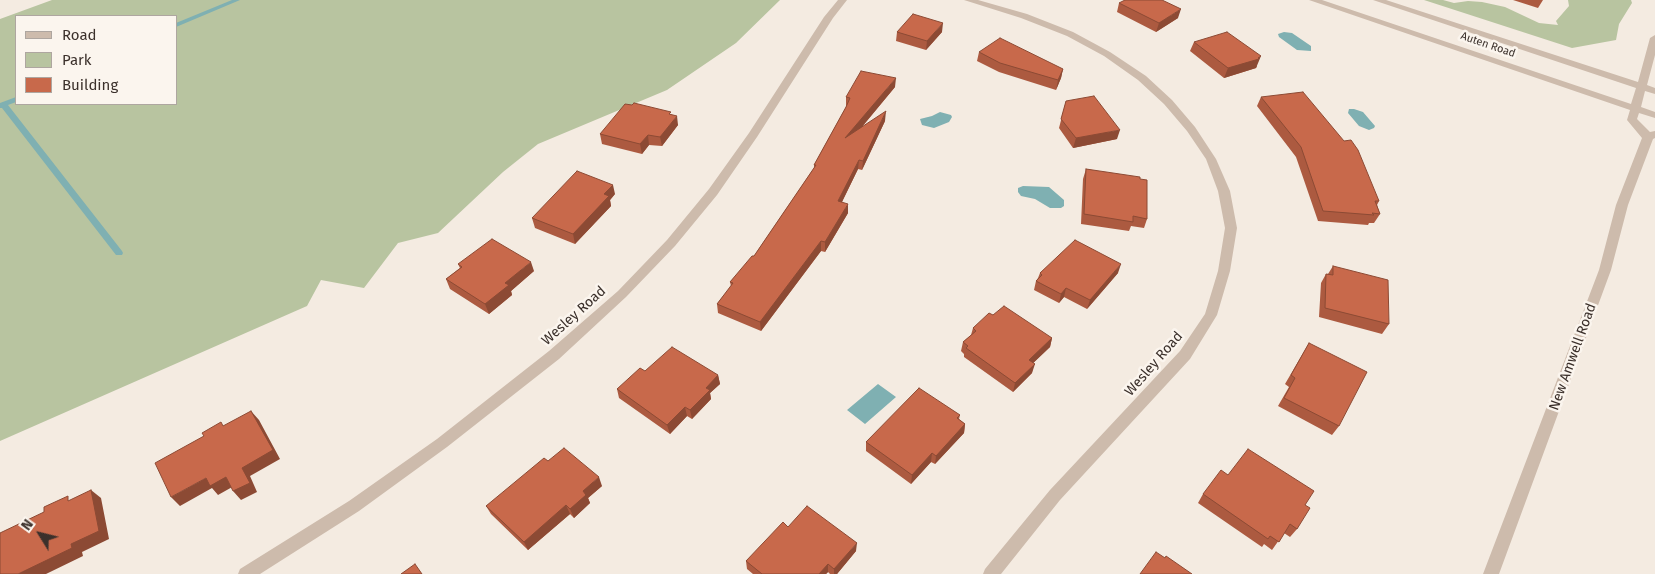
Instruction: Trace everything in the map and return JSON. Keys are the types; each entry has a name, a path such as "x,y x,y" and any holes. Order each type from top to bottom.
{"street":[{"name":"Wesley Road","path":"246,574 354,506 442,443 554,355 622,294 671,243 713,192 753,135 829,17 843,0"},
{"name":"Wesley Road","path":"968,0 1024,16 1070,34 1108,54 1142,78 1168,102 1191,129 1211,159 1224,191 1231,228 1224,271 1211,314 1185,355 1055,495 991,574"},
{"name":"Auten Road","path":"1313,0 1655,115"},
{"name":"Auten Road","path":"1377,0 1655,91"},
{"path":"1634,108 1655,38"},
{"name":"New Amwell Road","path":"1491,574 1605,270 1622,205 1651,136 1632,120 1634,108"}],"green space":[{"path":"52,0 780,0 736,43 667,90 538,144 503,172 438,233 398,243 364,288 321,280 307,306 0,441 0,19"},
{"path":"1424,0 1443,0 1454,3 1482,2 1505,7 1539,23 1558,25 1556,21 1569,6 1568,0 1631,0 1632,3 1619,24 1616,40 1572,48"}],"water":[{"path":"1284,32 1292,33 1311,46 1311,51 1297,50 1279,37 1278,34"},
{"path":"1349,109 1363,112 1375,126 1374,128 1369,130 1359,126 1348,113"},
{"path":"940,112 951,115 952,117 949,122 934,128 922,125 920,119"},
{"path":"1023,186 1049,187 1064,200 1064,206 1061,208 1050,208 1035,199 1021,196 1018,188"},
{"path":"878,384 896,397 865,424 847,410"}],"building":[{"path":"1125,0 1162,0 1181,9 1159,23 1119,3"},
{"path":"913,14 943,23 927,41 897,32"},
{"path":"1227,32 1261,56 1259,59 1228,68 1194,42"},
{"path":"1000,38 1063,69 1058,80 1000,63 979,52"},
{"path":"861,71 896,78 845,138 886,111 863,161 859,160 838,201 848,204 825,242 821,241 760,322 717,304 733,283 730,282 754,256 816,165 814,165 850,98 846,97"},
{"path":"1303,92 1344,141 1351,140 1358,150 1379,201 1375,201 1380,214 1323,211 1301,147 1261,97"},
{"path":"1094,96 1120,130 1076,138 1061,119 1066,101"},
{"path":"634,103 671,112 669,114 677,116 660,137 648,135 640,144 600,134 625,104 632,105"},
{"path":"1086,169 1140,177 1140,179 1147,180 1147,219 1133,216 1133,222 1084,214"},
{"path":"577,171 613,185 604,194 609,196 573,234 532,218"},
{"path":"492,239 531,262 505,283 509,285 485,304 446,279 462,267 458,264"},
{"path":"1075,240 1121,264 1090,300 1066,288 1061,294 1036,281 1042,275 1040,273"},
{"path":"1333,266 1388,280 1389,324 1325,308 1326,274 1333,275"},
{"path":"1004,306 1052,338 1029,360 1035,364 1015,383 966,348 968,346 963,342 976,331 973,328 989,313 993,315"},
{"path":"1309,343 1367,372 1339,426 1284,398 1295,378 1291,375"},
{"path":"672,347 718,375 706,388 710,390 690,410 685,407 667,425 617,389 640,368 645,371"},
{"path":"919,388 960,415 957,418 965,424 936,456 932,453 912,475 866,442"},
{"path":"251,411 273,450 242,468 250,483 233,491 226,477 210,486 206,478 171,497 155,463 204,436 202,433 221,422 223,426"},
{"path":"564,448 599,477 583,491 586,495 570,509 566,505 524,542 486,506 544,458 548,461"},
{"path":"1248,449 1314,491 1305,505 1310,508 1297,529 1290,524 1279,542 1270,536 1268,539 1203,494 1221,470 1228,475"},
{"path":"91,490 99,531 71,544 72,548 18,574 0,574 0,533 44,512 44,507 68,496 68,501"},
{"path":"807,506 857,543 834,569 828,564 819,574 762,574 746,561 783,522 788,527"},
{"path":"1156,552 1165,558 1166,556 1192,574 1140,574"},
{"path":"415,564 422,574 401,574"}],"waterway":[{"path":"178,24 237,0"},
{"path":"0,106 15,99"},
{"path":"4,105 119,253"}]}
